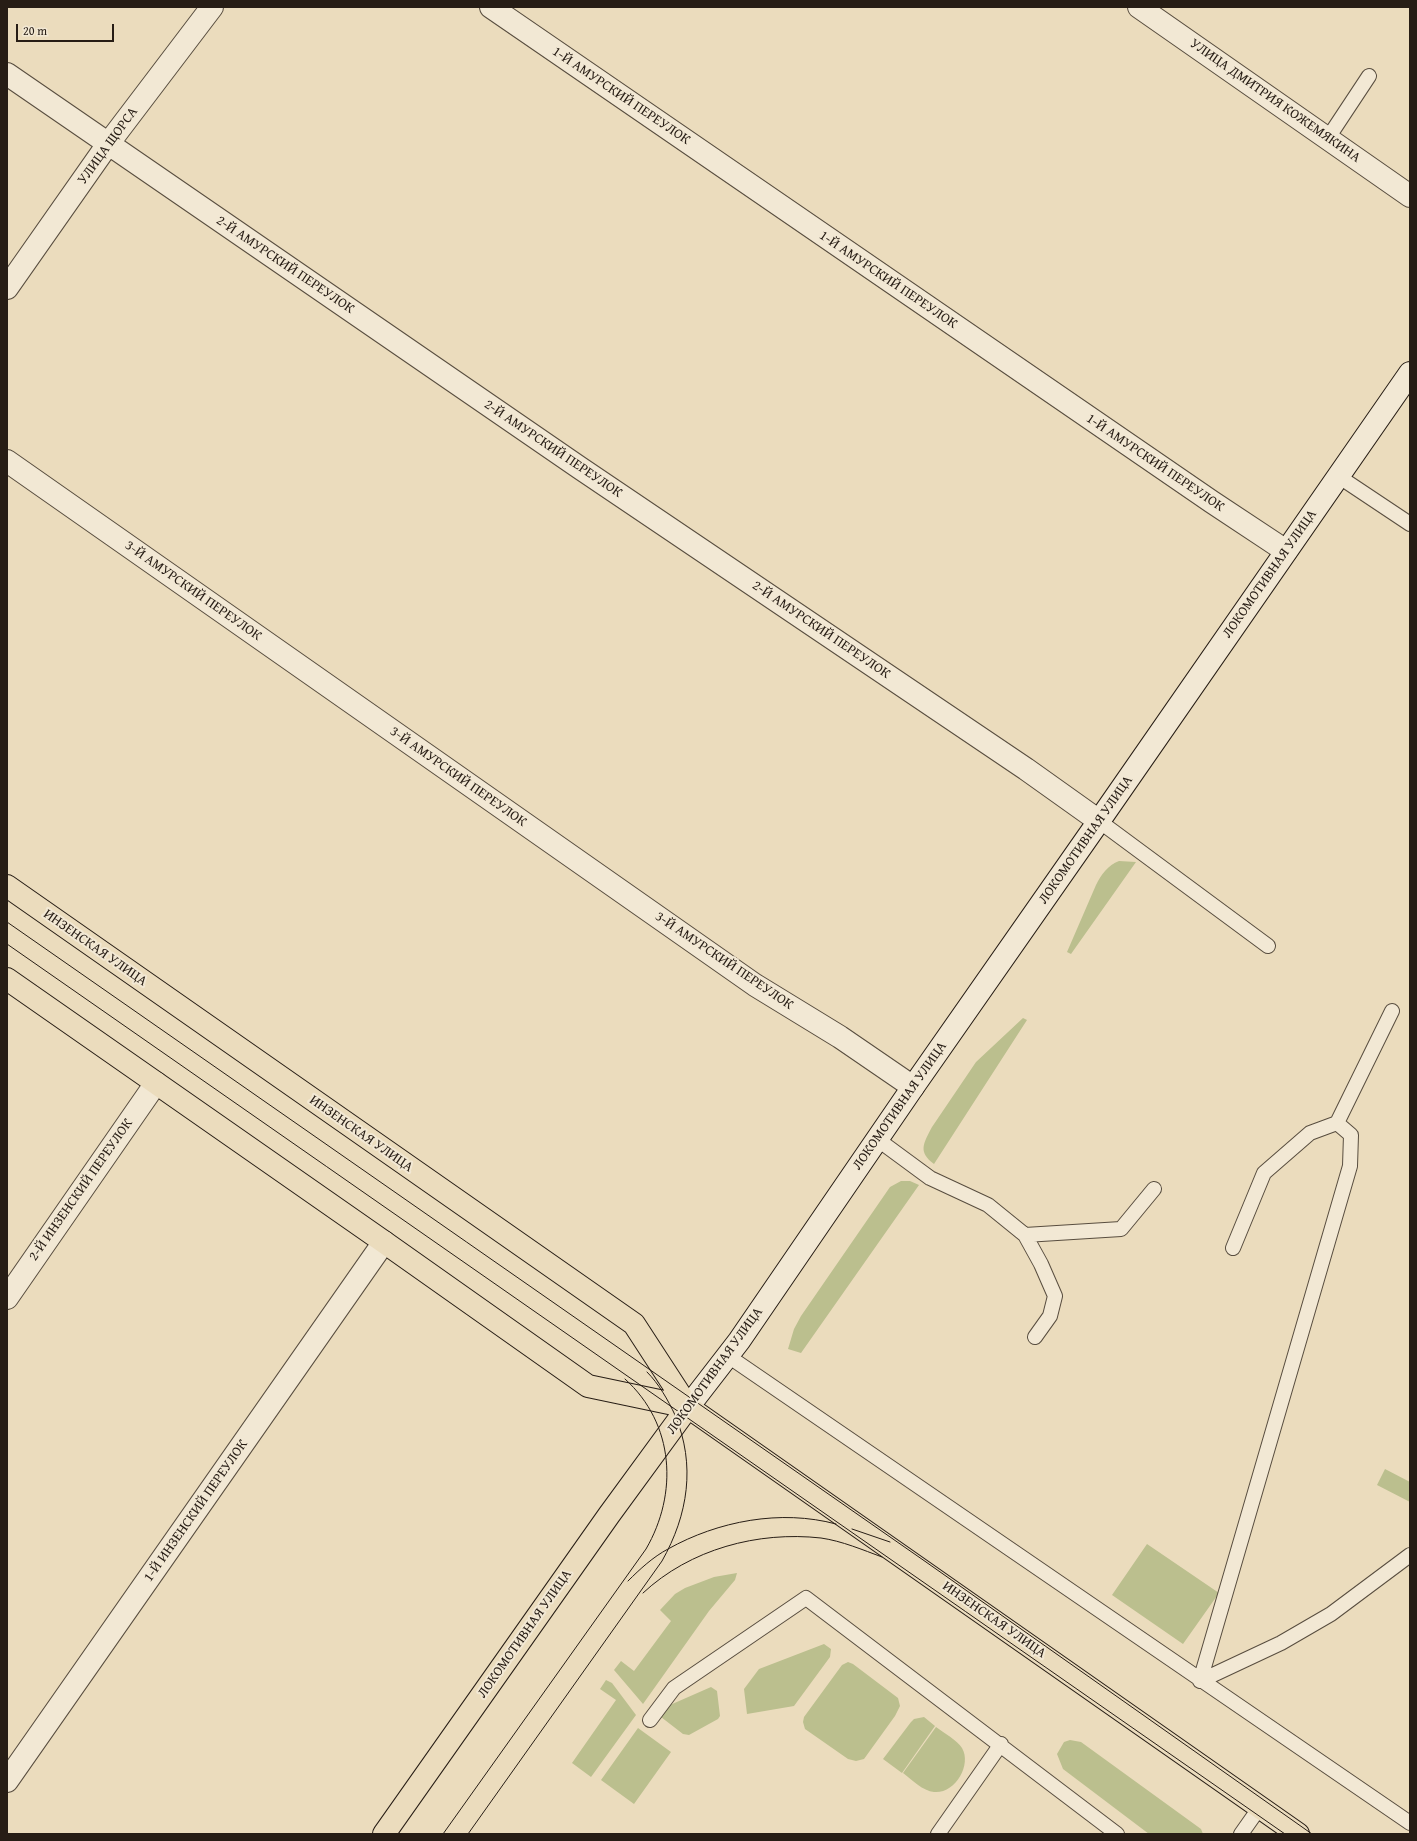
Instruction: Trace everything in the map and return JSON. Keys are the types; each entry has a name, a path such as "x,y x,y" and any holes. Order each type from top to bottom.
{"main road":[{"name":"ИНЗЕНСКАЯ УЛИЦА","path":"7,886 634,1324 688,1407 1298,1834"},
{"name":"ИНЗЕНСКАЯ УЛИЦА","path":"7,979 588,1386 688,1407"},
{"name":"ЛОКОМОТИВНАЯ УЛИЦА","path":"384,1834 688,1407"}],"street":[{"name":"УЛИЦА ЩОРСА","path":"7,288 108,144 212,7"},
{"name":"1-Й АМУРСКИЙ ПЕРЕУЛОК","path":"491,7 1286,551"},
{"name":"УЛИЦА ДМИТРИЯ КОЖЕМЯКИНА","path":"1139,7 1410,196"},
{"name":"2-Й АМУРСКИЙ ПЕРЕУЛОК","path":"7,74 580,468 1026,769 1100,822"},
{"name":"ЛОКОМОТИВНАЯ УЛИЦА","path":"688,1407 728,1356 913,1087 1100,822 1410,373"},
{"name":"3-Й АМУРСКИЙ ПЕРЕУЛОК","path":"7,461 755,985 840,1037 913,1087"},
{"name":"2-Й ИНЗЕНСКИЙ ПЕРЕУЛОК","path":"7,1298 156,1083"},
{"name":"1-Й ИНЗЕНСКИЙ ПЕРЕУЛОК","path":"7,1781 384,1242"}],"lane":[{"path":"1328,138 1369,76"},
{"path":"1338,476 1410,524"},
{"path":"1100,822 1268,946"},
{"path":"1233,1248 1264,1173 1310,1133 1337,1123 1392,1011"},
{"path":"1200,1680 1350,1166 1351,1135 1337,1123"},
{"path":"877,1139 930,1178 988,1205 1025,1235 1042,1264 1055,1296 1050,1316 1035,1337"},
{"path":"1025,1235 1121,1229 1154,1189"},
{"path":"728,1356 1410,1823"},
{"path":"1200,1680 1280,1643 1331,1614 1410,1555"},
{"path":"650,1720 674,1688 806,1598 1001,1744 1117,1834"},
{"path":"938,1834 1001,1744"},
{"path":"1241,1834 1260,1807"}],"green space":[{"path":"1119,861 1136,862 1071,954 1067,952 1098,881 1108,868"},
{"path":"1023,1018 1027,1020 934,1164 929,1160 924,1152 924,1143 932,1127 976,1062"},
{"path":"901,1181 910,1181 919,1185 801,1353 788,1349 794,1329 801,1316 890,1187"},
{"path":"1385,1469 1410,1482 1410,1502 1377,1485"},
{"path":"1147,1544 1219,1593 1183,1644 1112,1595"},
{"path":"737,1573 735,1580 709,1611 643,1704 614,1670 621,1661 634,1671 671,1621 660,1610 675,1594 685,1588 714,1577"},
{"path":"824,1644 831,1649 830,1657 794,1706 747,1714 744,1689 759,1669"},
{"path":"848,1662 853,1664 898,1698 900,1706 895,1716 864,1759 856,1761 848,1759 805,1729 803,1722 804,1717 842,1665"},
{"path":"606,1680 612,1683 636,1715 591,1777 572,1763 616,1700 600,1689"},
{"path":"711,1687 717,1691 720,1716 718,1719 689,1735 683,1734 661,1717 670,1705"},
{"path":"924,1717 935,1726 902,1773 883,1759 911,1722 914,1719"},
{"path":"936,1727 960,1745 965,1755 965,1762 960,1777 955,1783 942,1791 934,1792 922,1787 903,1773"},
{"path":"638,1728 671,1752 634,1804 601,1780"},
{"path":"1070,1740 1081,1742 1201,1829 1203,1834 1149,1834 1063,1769 1057,1754 1064,1742"}],"tram line":[{"path":"7,922 926,1562 1312,1834"},
{"path":"7,944 1285,1834"},
{"path":"468,1834 662,1561 678,1526 686,1490 687,1471 682,1434 675,1415 663,1392 647,1372"},
{"path":"443,1834 646,1549 656,1528 663,1506 667,1483 666,1460 662,1438 654,1417 642,1397 625,1379"},
{"path":"628,1581 647,1564 668,1549 687,1539 729,1525 750,1520 772,1518 794,1518 836,1524"},
{"path":"852,1529 890,1542"},
{"path":"643,1593 662,1578 703,1554 726,1546 773,1537 829,1539 845,1543 882,1557"}]}
